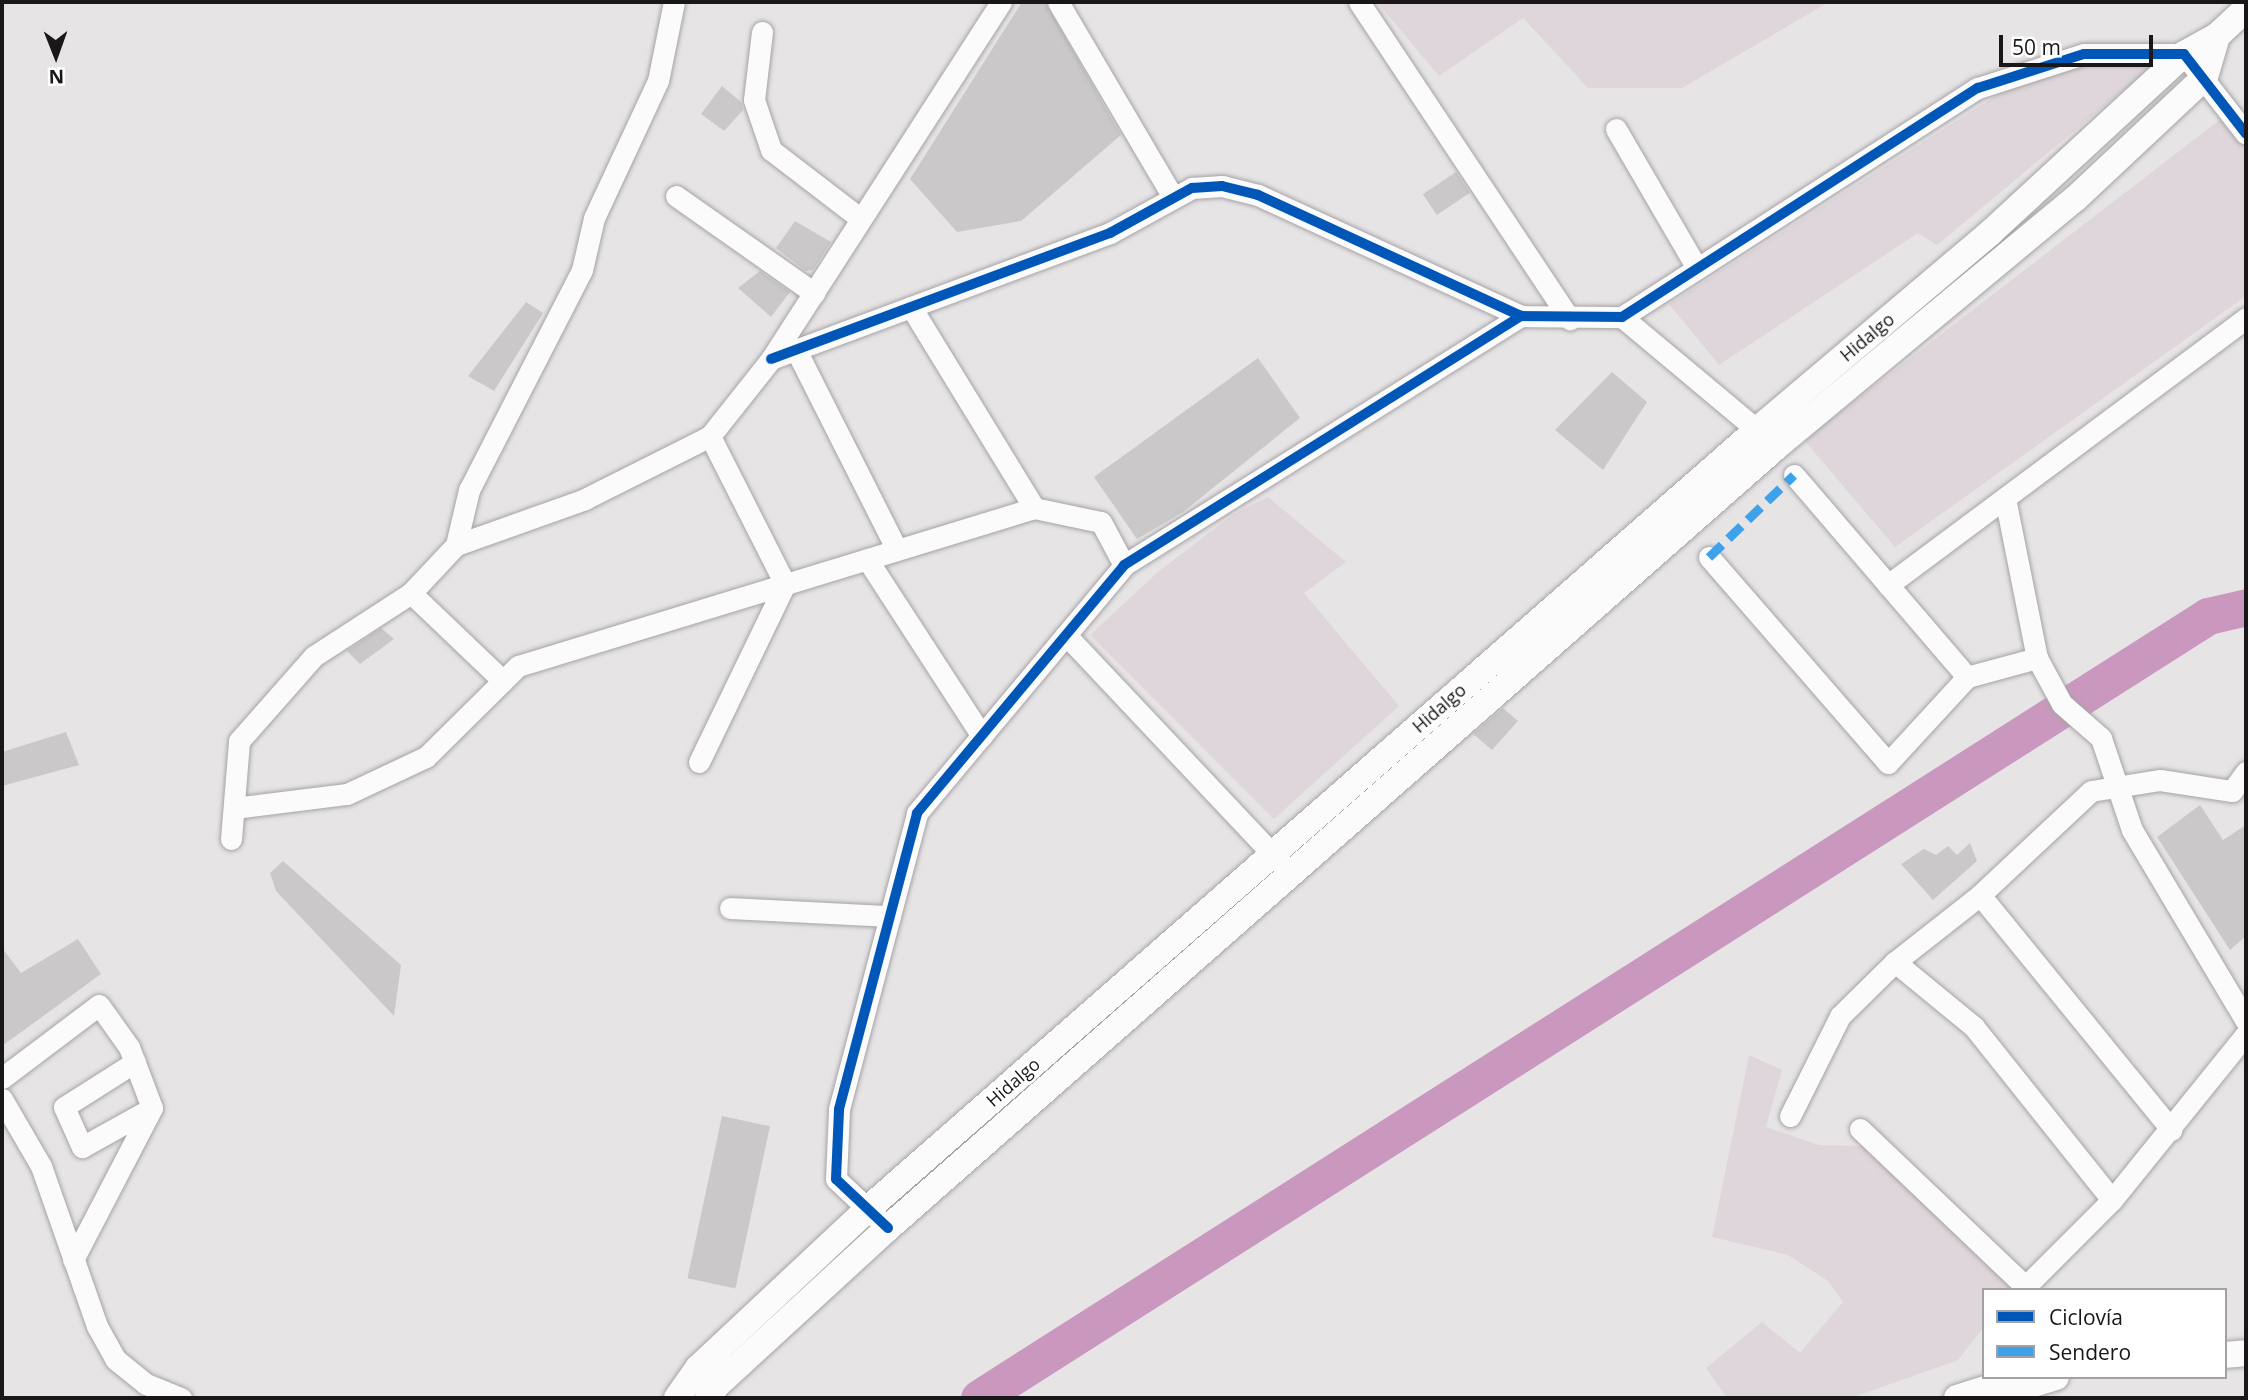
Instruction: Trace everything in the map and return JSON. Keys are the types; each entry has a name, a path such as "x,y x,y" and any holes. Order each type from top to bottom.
{"main road":[{"name":"Hidalgo","path":"708,1398 716,1386 888,1228 1290,873 2184,54 2217,36 2246,9"},
{"name":"Hidalgo","path":"677,1398 698,1368 870,1207 1272,853 1767,438 2140,139 2205,76 2217,36"},
{"path":"2119,116 2140,139"},
{"path":"2227,1344 2246,1343"},
{"path":"2227,1354 2246,1353"},
{"path":"1975,1392 2016,1379"},
{"path":"1975,1392 2045,1379"}],"street":[{"path":"456,545 469,490 582,270 594,218 658,81 674,2"},
{"path":"231,839 240,741 314,656 411,593 456,545 585,499 710,436 771,359 1001,2"},
{"path":"1058,2 1173,197"},
{"path":"1359,2 1570,319"},
{"path":"762,32 754,100 771,150 861,219"},
{"path":"771,359 1110,233 1192,188 1222,186 1258,195 1521,316 1570,319 1622,317 1978,88 2084,54 2184,54 2205,76 2246,134"},
{"path":"1616,129 1697,268"},
{"path":"676,196 814,293"},
{"path":"911,307 1034,508"},
{"path":"888,1228 870,1207 836,1179 839,1109 917,813 1124,565 1521,316"},
{"path":"1622,317 1767,438"},
{"path":"1888,585 2246,318"},
{"path":"796,350 897,550"},
{"path":"710,436 785,584"},
{"path":"1794,475 1967,677"},
{"path":"2005,498 2037,658 2062,704 2101,738 2119,784 2132,830 2246,1020"},
{"path":"234,808 347,794 426,757 518,666 1034,508 1101,522 1124,565"},
{"path":"1709,557 1888,763 1967,677 2037,658"},
{"path":"867,559 982,736"},
{"path":"699,762 785,584"},
{"path":"411,593 503,681"},
{"path":"1066,635 1290,873"},
{"path":"1790,1115 1840,1016 1895,962 1980,895 2079,800 2091,791 2119,784 2160,780 2239,798 2246,772"},
{"path":"1980,895 2172,1130"},
{"path":"730,908 890,916"},
{"path":"1895,962 1974,1027 2112,1200"},
{"path":"2,1078 99,1005 135,1062 152,1108 73,1259"},
{"path":"1860,1129 2023,1287 2112,1200 2172,1130 2246,1034"},
{"path":"135,1062 64,1107 82,1147 152,1108"},
{"path":"2,1099 41,1166 97,1326 115,1360 146,1384 181,1398"}],"shaded area":[{"path":"1377,2 1829,2 1682,88 1588,88 1523,18 1439,76"},
{"path":"2162,58 1937,245 1918,233 1719,365 1669,304 2002,92 2068,69"},
{"path":"2226,115 2246,146 2246,296 1895,547 1804,440"},
{"path":"1268,497 1346,562 1304,593 1399,706 1274,819 1090,635 1159,571 1234,514"},
{"path":"1749,1055 1782,1070 1766,1127 1819,1145 1862,1146 2016,1286 1982,1288 1982,1330 1958,1360 1851,1398 1727,1398 1706,1368 1762,1322 1800,1353 1843,1302 1828,1281 1788,1255 1712,1237"}],"building":[{"path":"1022,2 1045,2 1121,135 1021,221 957,232 910,179"},
{"path":"722,86 741,102 743,110 724,131 701,114"},
{"path":"1456,172 1470,193 1437,215 1423,194"},
{"path":"795,221 831,242 813,270 806,271 776,248"},
{"path":"760,271 790,292 771,317 738,288"},
{"path":"526,302 543,313 494,391 468,376"},
{"path":"1258,358 1300,418 1183,512 1137,539 1094,477"},
{"path":"1612,372 1647,402 1603,470 1555,430"},
{"path":"381,628 394,639 360,664 347,651"},
{"path":"1503,708 1518,721 1492,750 1473,734"},
{"path":"66,732 79,765 2,786 2,752"},
{"path":"2200,805 2223,840 2246,825 2246,936 2230,950 2157,837"},
{"path":"1970,843 1977,861 1933,900 1901,864 1924,849 1936,855 1948,846 1957,855"},
{"path":"283,861 401,965 394,1016 276,891 270,873"},
{"path":"78,939 101,974 2,1046 2,948 21,973"},
{"path":"722,1116 770,1126 735,1289 687,1278"}],"waterway":[{"path":"979,1398 2208,616 2246,607"}],"marked path":[{"path":"1709,557 1794,475"}],"cycle path":[{"path":"771,359 1110,233 1192,188 1222,186 1258,195 1521,316 1622,317 1978,88 2084,54 2184,54 2246,134"},
{"path":"888,1228 836,1179 839,1109 917,813 1124,565 1521,316"}]}
